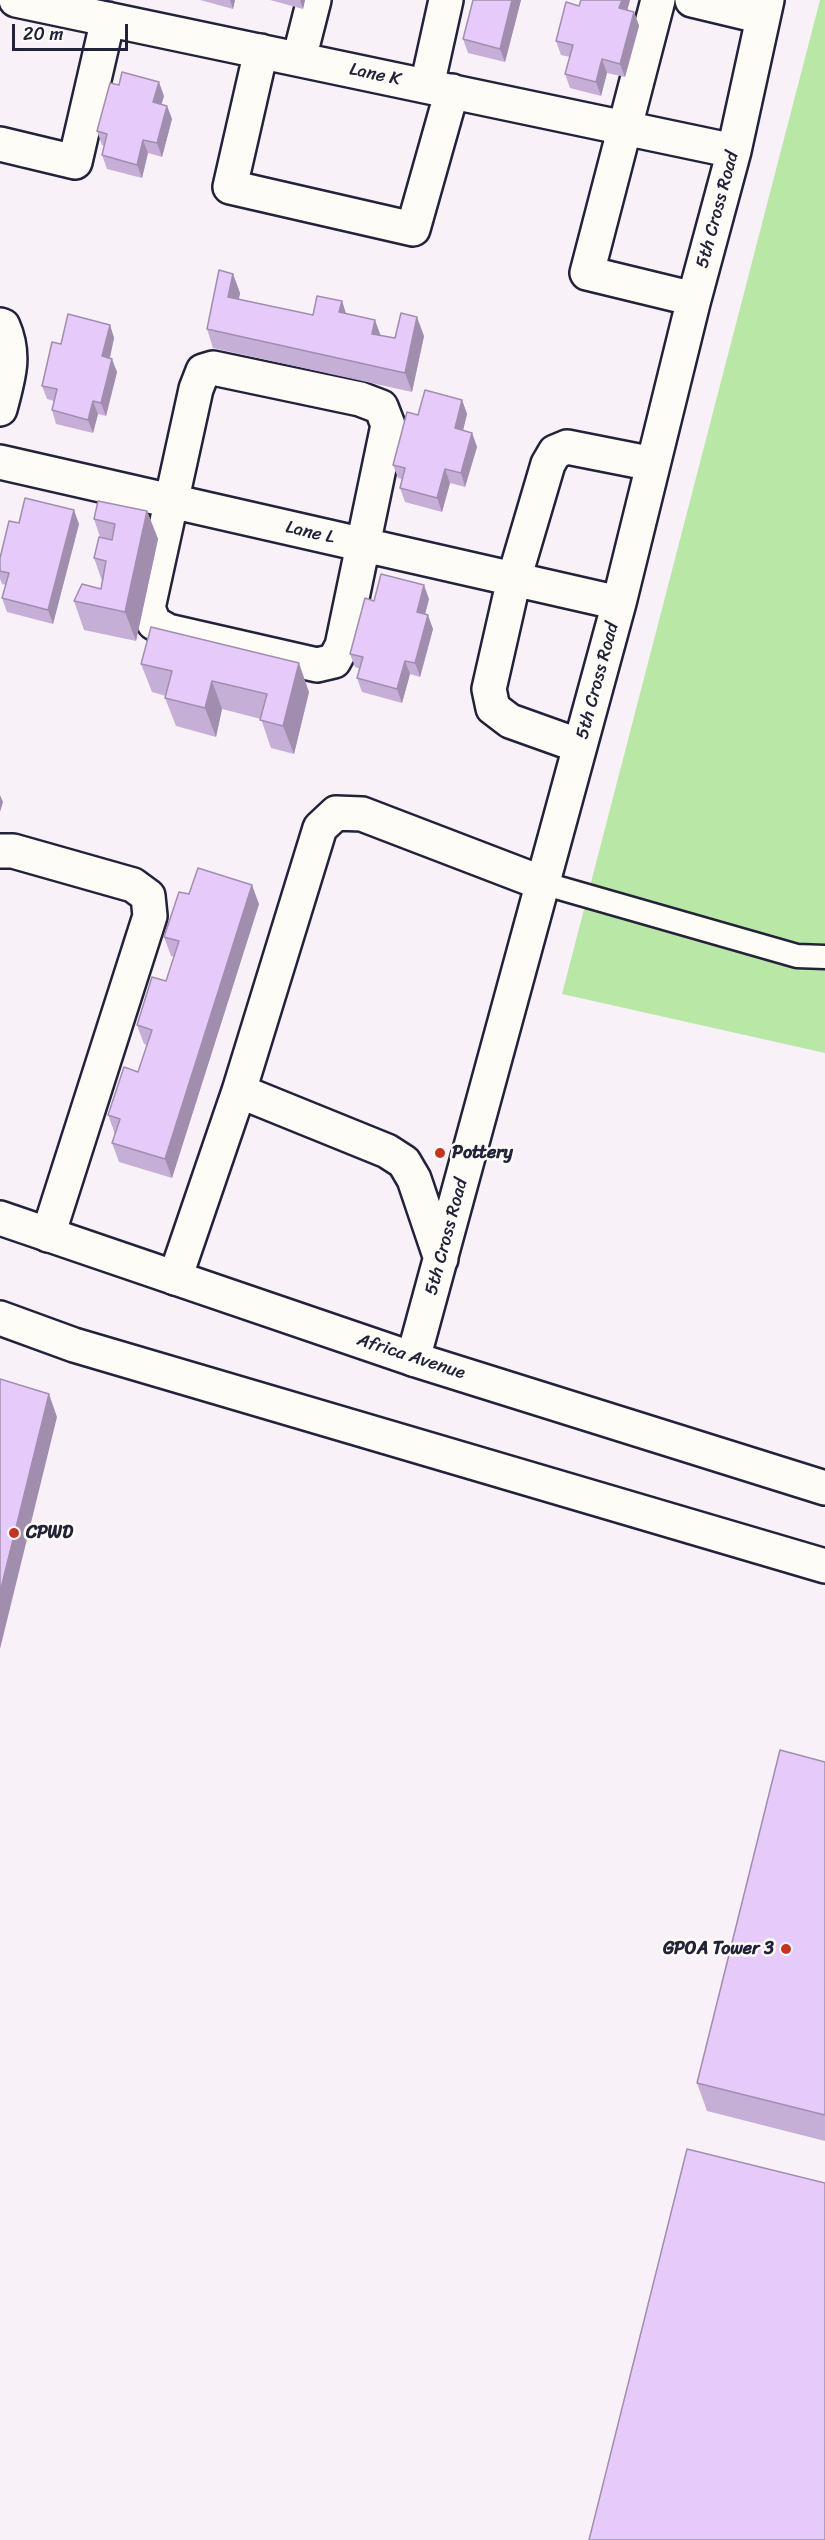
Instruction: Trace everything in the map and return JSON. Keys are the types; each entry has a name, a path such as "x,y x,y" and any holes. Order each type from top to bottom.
{"street":[{"name":"Lane K","path":"16,0 130,15 261,51 734,151"},
{"path":"299,59 314,0"},
{"path":"261,51 230,187 413,229 440,88 446,0"},
{"path":"658,0 587,273 694,299"},
{"path":"692,0 765,9"},
{"name":"5th Cross Road","path":"413,1359 619,603 694,299 734,151 765,9"},
{"path":"0,144 75,162 130,15"},
{"path":"0,325 3,326 11,345 9,371 0,409"},
{"path":"213,368 348,397 381,407 388,425 342,646 334,661 317,665 168,631 154,623 148,608 172,502 196,389 203,371 213,368"},
{"path":"580,746 510,721 493,708 489,688 514,579 548,464 555,452 567,447 653,464"},
{"name":"Lane L","path":"0,462 619,603"},
{"path":"175,1278 239,1091 320,828 336,813 362,814 542,883"},
{"path":"0,851 13,851 132,885 148,896 150,916 48,1235"},
{"path":"239,1091 387,1151 404,1162 414,1179 441,1259"},
{"name":"Africa Avenue","path":"0,1218 413,1359 825,1488"},
{"path":"0,1318 74,1345 825,1566"}],"lane":[{"path":"542,883 797,956 825,957"}],"green space":[{"path":"820,0 825,0 825,1053 562,994"}],"building":[{"path":"473,0 512,0 500,49 463,39"},
{"path":"581,0 622,0 619,8 634,12 620,64 602,59 596,82 565,74 573,45 556,41 566,2 579,6"},
{"path":"122,72 159,82 153,102 167,106 157,143 143,140 137,165 102,155 107,134 97,131 110,83 119,85"},
{"path":"219,270 233,274 228,297 313,315 317,296 342,301 339,312 375,320 372,334 395,338 401,313 417,317 405,373 207,329"},
{"path":"68,314 110,325 102,356 112,359 101,403 93,401 88,420 52,410 57,389 42,386 52,342 61,344"},
{"path":"425,390 462,400 455,428 472,433 461,473 445,469 437,498 400,488 405,468 393,465 407,412 418,415"},
{"path":"25,498 74,510 48,610 2,598 9,573 0,571 0,558 9,521 19,523"},
{"path":"98,501 147,511 125,612 74,601 82,584 101,589 106,561 94,558 99,537 112,540 115,524 94,519"},
{"path":"381,574 424,585 417,612 428,615 415,663 405,661 397,689 357,678 363,657 350,654 365,598 374,601"},
{"path":"151,627 299,663 283,726 260,720 267,694 212,681 205,708 165,698 172,671 141,664"},
{"path":"198,868 252,885 165,1159 112,1143 120,1119 108,1115 124,1067 138,1072 152,1030 137,1025 152,977 166,981 179,941 164,937 179,892 189,894"},
{"path":"0,1379 49,1394 0,1592"},
{"name":"GPOA Tower 3","path":"780,1750 825,1762 825,2115 697,2083"},
{"path":"687,2149 825,2183 825,2540 589,2540"}],"place":[{"name":"Pottery","path":"440,1153"},
{"name":"CPWD","path":"14,1533"},
{"name":"GPOA Tower 3","path":"786,1949"}]}
